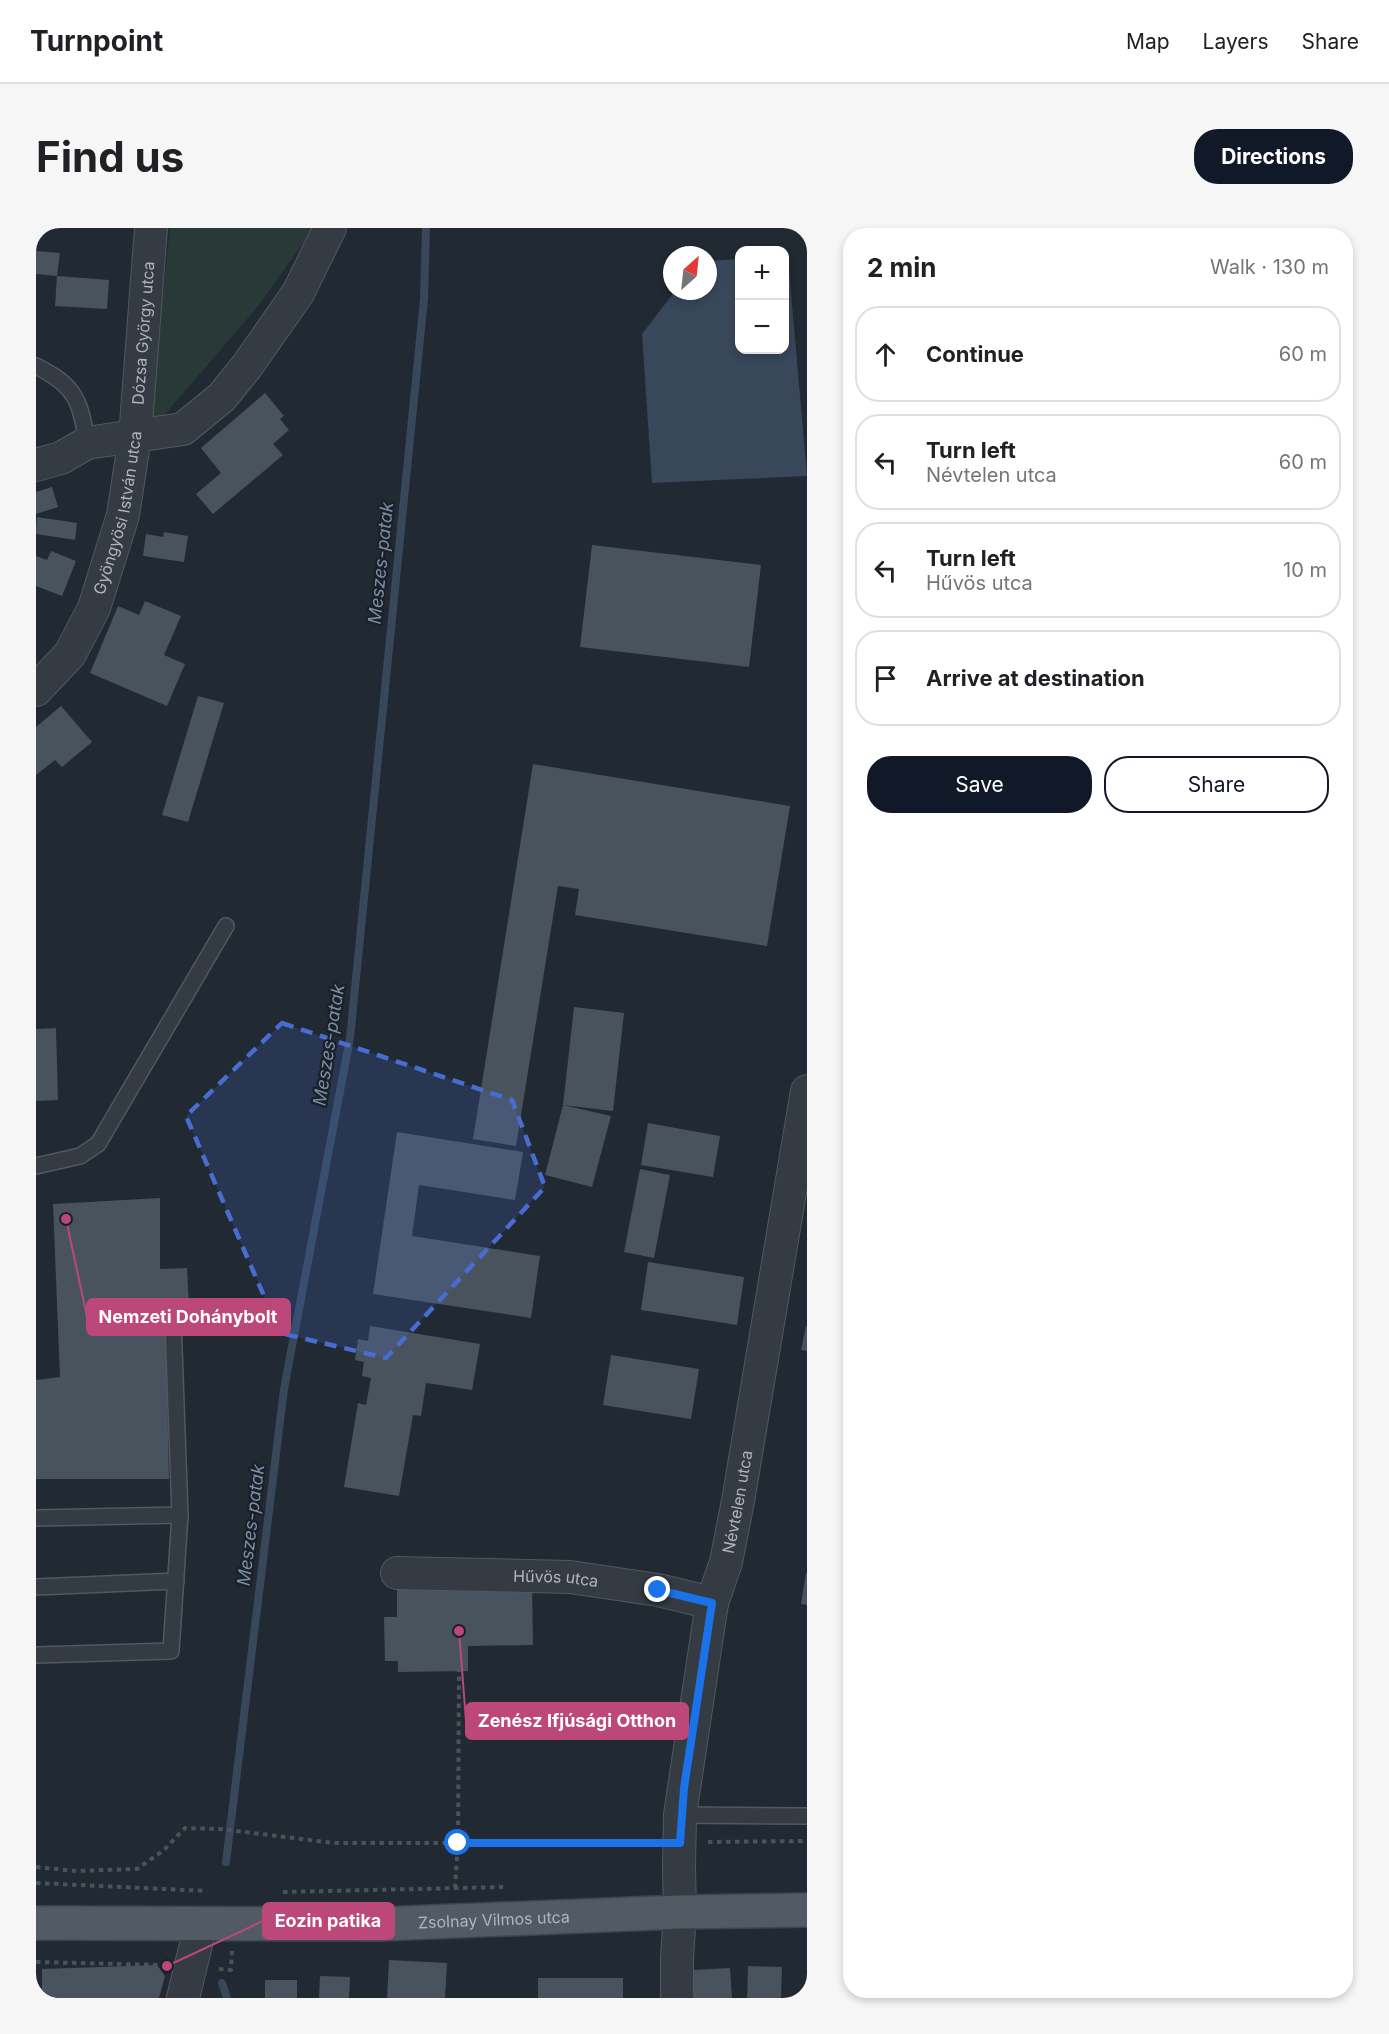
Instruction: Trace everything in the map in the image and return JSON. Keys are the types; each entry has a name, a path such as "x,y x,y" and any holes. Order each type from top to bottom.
{"main road":[{"name":"Zsolnay Vilmos utca","path":"36,1923 381,1924 680,1912 807,1910"}],"street":[{"name":"Dózsa György utca","path":"135,437 151,228"},
{"name":"Gyöngyösi István utca","path":"36,690 70,654 94,608 123,515 135,437 183,429 222,397 247,366 298,293 330,228"},
{"path":"36,465 61,458 87,442 135,437"},
{"name":"Névtelen utca","path":"677,1998 680,1829 712,1603 726,1563 738,1501 807,1091"},
{"name":"Hűvös utca","path":"397,1573 570,1576 658,1590 712,1603"},
{"path":"183,1998 201,1924"}],"lane":[{"path":"36,366 55,375 74,394 81,410 87,442"},
{"path":"36,1166 80,1156 98,1144 226,926"},
{"path":"36,1655 171,1651 180,1515 173,1322"},
{"path":"36,1518 180,1515"},
{"path":"36,1587 176,1581"},
{"path":"680,1829 807,1816"}],"path":[{"path":"455,1888 458,1843 459,1671"},
{"path":"36,1867 75,1871 137,1869 164,1850 185,1828 220,1829 334,1843 458,1843 680,1829 807,1841"},
{"path":"36,1883 208,1892"}],"highlighted area":[{"path":"282,1023 512,1100 545,1187 386,1358 280,1333 186,1116"}],"shaded area":[{"path":"170,228 314,228 259,305 148,434"}],"water":[{"path":"735,259 735,354 789,354 789,269 807,476 652,483 642,334 668,300 717,300 717,260"}],"building":[{"path":"36,251 60,253 57,276 36,274"},
{"path":"57,276 109,280 107,309 55,306"},
{"path":"265,393 284,416 280,419 289,430 273,444 283,455 213,514 196,494 221,473 201,448"},
{"path":"52,487 58,507 36,514 36,492"},
{"path":"37,517 77,523 75,540 36,534"},
{"path":"164,532 188,536 184,562 143,556 146,534 163,537"},
{"path":"592,545 761,565 749,667 580,647"},
{"path":"51,551 76,561 62,596 36,586 36,556 47,560"},
{"path":"145,601 181,616 164,655 185,664 167,706 90,673 118,606 139,615"},
{"path":"198,696 224,703 188,822 162,815"},
{"path":"61,706 92,742 62,767 55,760 36,775 36,727"},
{"path":"533,764 790,806 767,946 575,915 579,889 558,886 516,1146 473,1139"},
{"path":"574,1007 624,1013 613,1111 563,1105"},
{"path":"56,1028 58,1100 36,1101 36,1029"},
{"path":"563,1105 611,1116 592,1187 545,1175"},
{"path":"648,1123 720,1136 713,1177 641,1165"},
{"path":"397,1132 523,1152 515,1200 419,1185 412,1236 540,1256 531,1318 373,1294"},
{"path":"640,1169 670,1175 654,1258 624,1252"},
{"path":"160,1198 160,1269 187,1268 189,1308 165,1310 169,1479 36,1479 36,1380 60,1377 53,1204"},
{"path":"648,1262 744,1277 737,1325 641,1310"},
{"path":"370,1326 480,1344 472,1390 426,1383 421,1416 413,1415 399,1496 344,1487 358,1403 366,1405 371,1378 362,1376 364,1362 355,1360 358,1339 368,1341"},
{"path":"807,1326 807,1351 801,1350"},
{"path":"611,1355 699,1369 691,1419 603,1405"},
{"path":"807,1573 807,1605 801,1604"},
{"path":"532,1583 533,1645 468,1646 468,1671 398,1672 398,1661 385,1661 384,1617 397,1617 397,1585"},
{"path":"389,1960 447,1963 445,1998 387,1998"},
{"path":"157,1965 165,1976 159,1998 42,1998 42,1969"},
{"path":"748,1966 782,1967 781,1998 747,1998"},
{"path":"730,1968 732,1998 694,1998 692,1970"},
{"path":"320,1976 350,1977 349,1998 319,1998"},
{"path":"538,1978 623,1978 623,1998 538,1998"},
{"path":"265,1980 297,1980 297,1998 265,1998"}],"waterway":[{"name":"Meszes-patak","path":"226,1862 284,1389 350,1038 424,299 426,228"},
{"name":"Meszes-patak","path":"222,1983 227,1998"}],"place":[{"name":"Nemzeti Dohánybolt","path":"66,1219"},
{"name":"Zenész Ifjúsági Otthon","path":"459,1631"},
{"name":"Eozin patika","path":"167,1966"}],"route":[{"path":"458,1843 680,1843 680,1815 712,1603 658,1590"}]}
